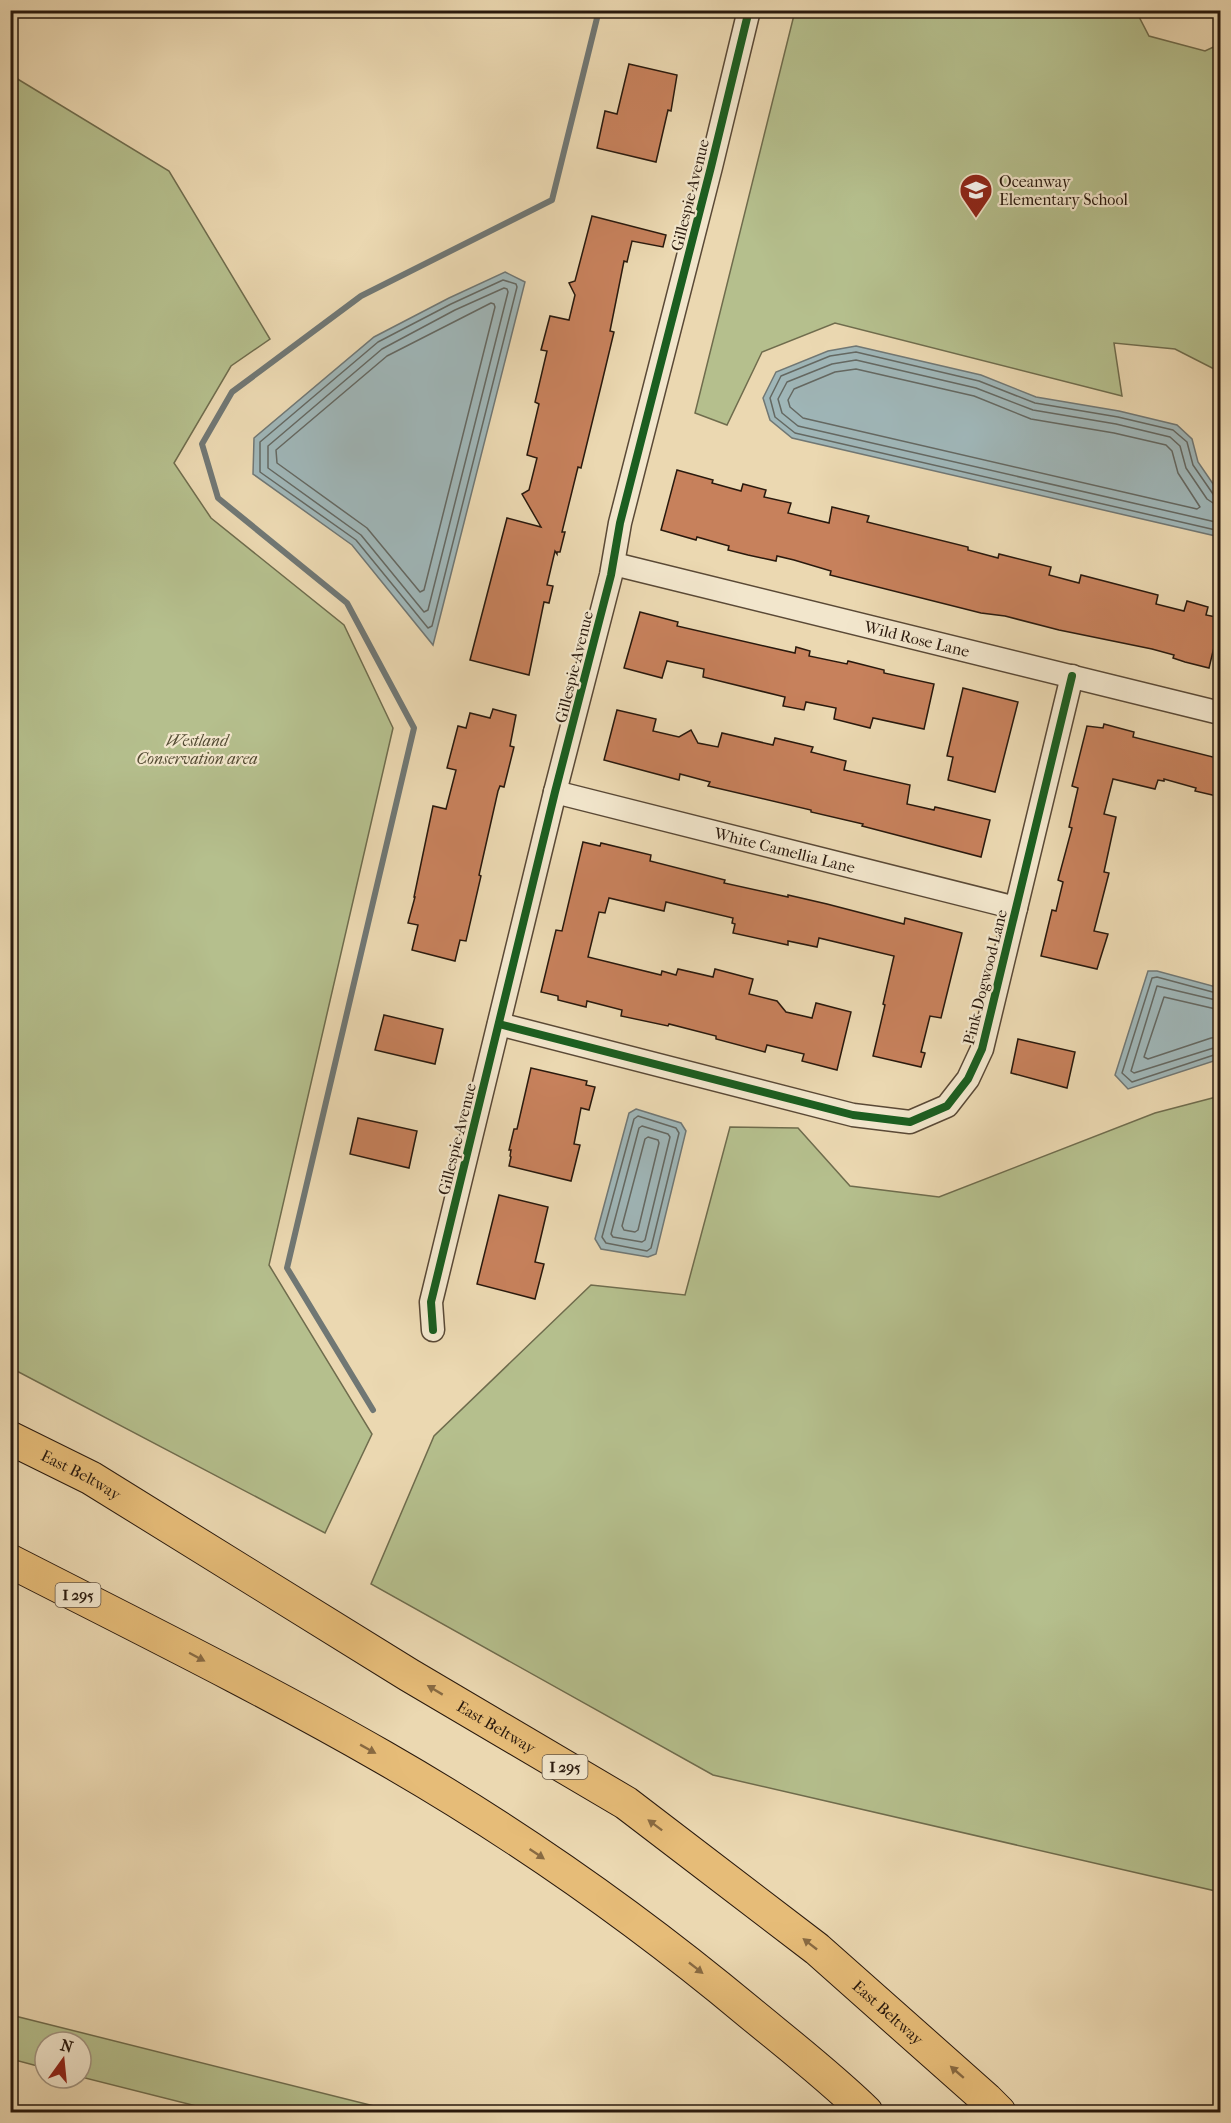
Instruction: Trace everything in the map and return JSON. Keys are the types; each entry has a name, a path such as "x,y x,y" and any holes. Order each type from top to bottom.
{"highway":[{"name":"East Beltway","path":"10,1436 91,1478 409,1675 626,1803 817,1949 999,2112"},
{"name":"I 295","path":"10,1561 145,1629 383,1757 489,1821 640,1926 710,1979 839,2086 866,2112"},
{"path":"10,1578 52,1596 145,1629"}],"street":[{"name":"Gillespie Avenue","path":"433,1330 431,1302 555,792 614,564 620,523 749,10"},
{"name":"Wild Rose Lane","path":"614,564 1221,713"},
{"name":"Pink Dogwood Lane","path":"499,1024 853,1115 910,1122 947,1106 968,1079 982,1049 1072,676"},
{"name":"White Camellia Lane","path":"555,792 1016,908"}],"green space":[{"name":"Oceanway Elementary School","path":"795,11 1136,11 1149,36 1205,51 1220,44 1220,372 1175,349 1114,343 1122,396 835,323 762,352 727,425 695,413"},
{"name":"Westland Conservation area","path":"11,75 169,171 270,339 231,366 174,463 211,518 344,625 393,728 269,1265 372,1434 325,1533 11,1368"},
{"path":"1220,1096 1220,1892 713,1775 371,1584 434,1436 591,1285 685,1295 730,1127 798,1128 850,1186 939,1197 1155,1113"},
{"path":"11,2015 71,2030 33,2030 33,2065 11,2059"},
{"path":"93,2036 378,2107 416,2112 220,2112 93,2080"}],"water":[{"path":"505,272 525,282 433,645 352,545 253,474 254,438 374,337"},
{"path":"856,346 981,375 1036,397 1119,411 1177,425 1192,439 1198,462 1220,494 1220,537 792,438 770,420 763,398 776,372 828,351"},
{"path":"1148,971 1157,971 1220,988 1220,1059 1128,1089 1115,1075"},
{"path":"636,1109 681,1123 686,1131 656,1254 648,1257 601,1249 595,1239 629,1113"}],"building":[{"path":"629,64 677,75 671,111 668,110 656,162 597,148 605,111 617,114"},
{"path":"592,216 666,235 663,247 632,241 627,262 624,261 610,331 614,332 581,468 578,467 562,532 565,532 560,552 557,554 555,551 547,585 553,586 549,603 544,602 529,675 470,660 507,518 541,527 522,494 529,490 537,458 527,455 539,404 535,402 547,351 541,350 550,316 569,320 575,295 569,283 575,281"},
{"path":"677,470 741,491 743,484 766,490 764,497 791,503 788,513 829,523 832,507 869,516 867,522 968,547 968,550 998,558 999,554 1051,567 1049,575 1079,583 1081,575 1158,595 1156,604 1184,611 1187,601 1208,607 1206,615 1221,618 1209,668 1173,658 1174,655 1152,649 1059,630 1005,616 981,613 830,575 831,571 794,560 777,556 776,561 748,555 728,550 729,546 661,530"},
{"path":"640,612 678,622 677,626 795,653 796,647 810,651 809,656 847,664 848,661 884,670 884,673 934,684 924,729 873,718 870,728 834,719 836,708 806,702 804,710 783,706 785,697 703,677 704,669 667,661 662,678 624,668"},
{"path":"963,688 1018,702 995,792 948,780 953,757 947,756"},
{"path":"493,709 516,715 510,746 514,747 504,787 500,786 498,791 466,941 460,940 455,961 412,950 418,925 408,923 433,806 446,809 456,770 447,768 458,726 466,728 470,713 490,718"},
{"path":"617,710 656,719 653,731 679,737 691,730 698,743 718,747 722,733 773,745 775,738 813,747 811,752 846,761 844,770 910,785 907,804 934,810 935,807 990,820 981,857 811,812 811,810 708,786 710,782 680,774 679,780 604,760"},
{"path":"1104,724 1134,732 1133,737 1221,759 1221,797 1195,791 1196,788 1164,779 1164,781 1158,780 1155,789 1113,779 1104,814 1116,817 1104,872 1109,873 1094,931 1108,934 1097,969 1041,956 1052,910 1056,911 1063,882 1058,880 1072,828 1069,827 1078,788 1072,786 1087,726 1103,728"},
{"path":"583,842 600,846 601,843 651,855 650,861 725,880 724,883 788,897 788,895 904,924 905,918 962,933 941,1018 930,1016 921,1052 925,1053 921,1067 873,1056 894,956 819,938 817,947 788,941 788,945 733,933 735,924 732,923 733,918 666,902 664,911 609,898 605,913 599,912 588,957 661,975 662,971 676,975 678,969 713,977 715,969 753,979 749,994 777,1001 786,1012 812,1018 816,1003 851,1012 837,1070 802,1061 804,1054 767,1045 765,1052 669,1024 668,1026 621,1016 622,1010 587,1001 586,1007 558,1000 558,996 541,992 556,930 562,931"},
{"path":"384,1015 443,1029 435,1064 375,1050"},
{"path":"1018,1039 1075,1052 1067,1088 1011,1073"},
{"path":"531,1068 587,1081 586,1085 595,1087 589,1110 581,1108 574,1144 580,1145 571,1181 509,1166 511,1150 509,1150 514,1129 517,1129"},
{"path":"358,1118 417,1131 409,1168 350,1154"},
{"path":"499,1195 548,1207 535,1262 544,1264 535,1299 477,1284"}],"waterway":[{"path":"373,1410 287,1268 414,728 347,603 218,498 202,444 232,392 361,296 552,200 599,10"}],"cycle path":[{"path":"433,1330 431,1302 555,792 611,575 620,523 749,10"},
{"path":"499,1024 853,1115 910,1122 947,1106 968,1079 982,1049 1072,676"}],"place":[{"name":"Oceanway Elementary School","path":"976,219"}]}
